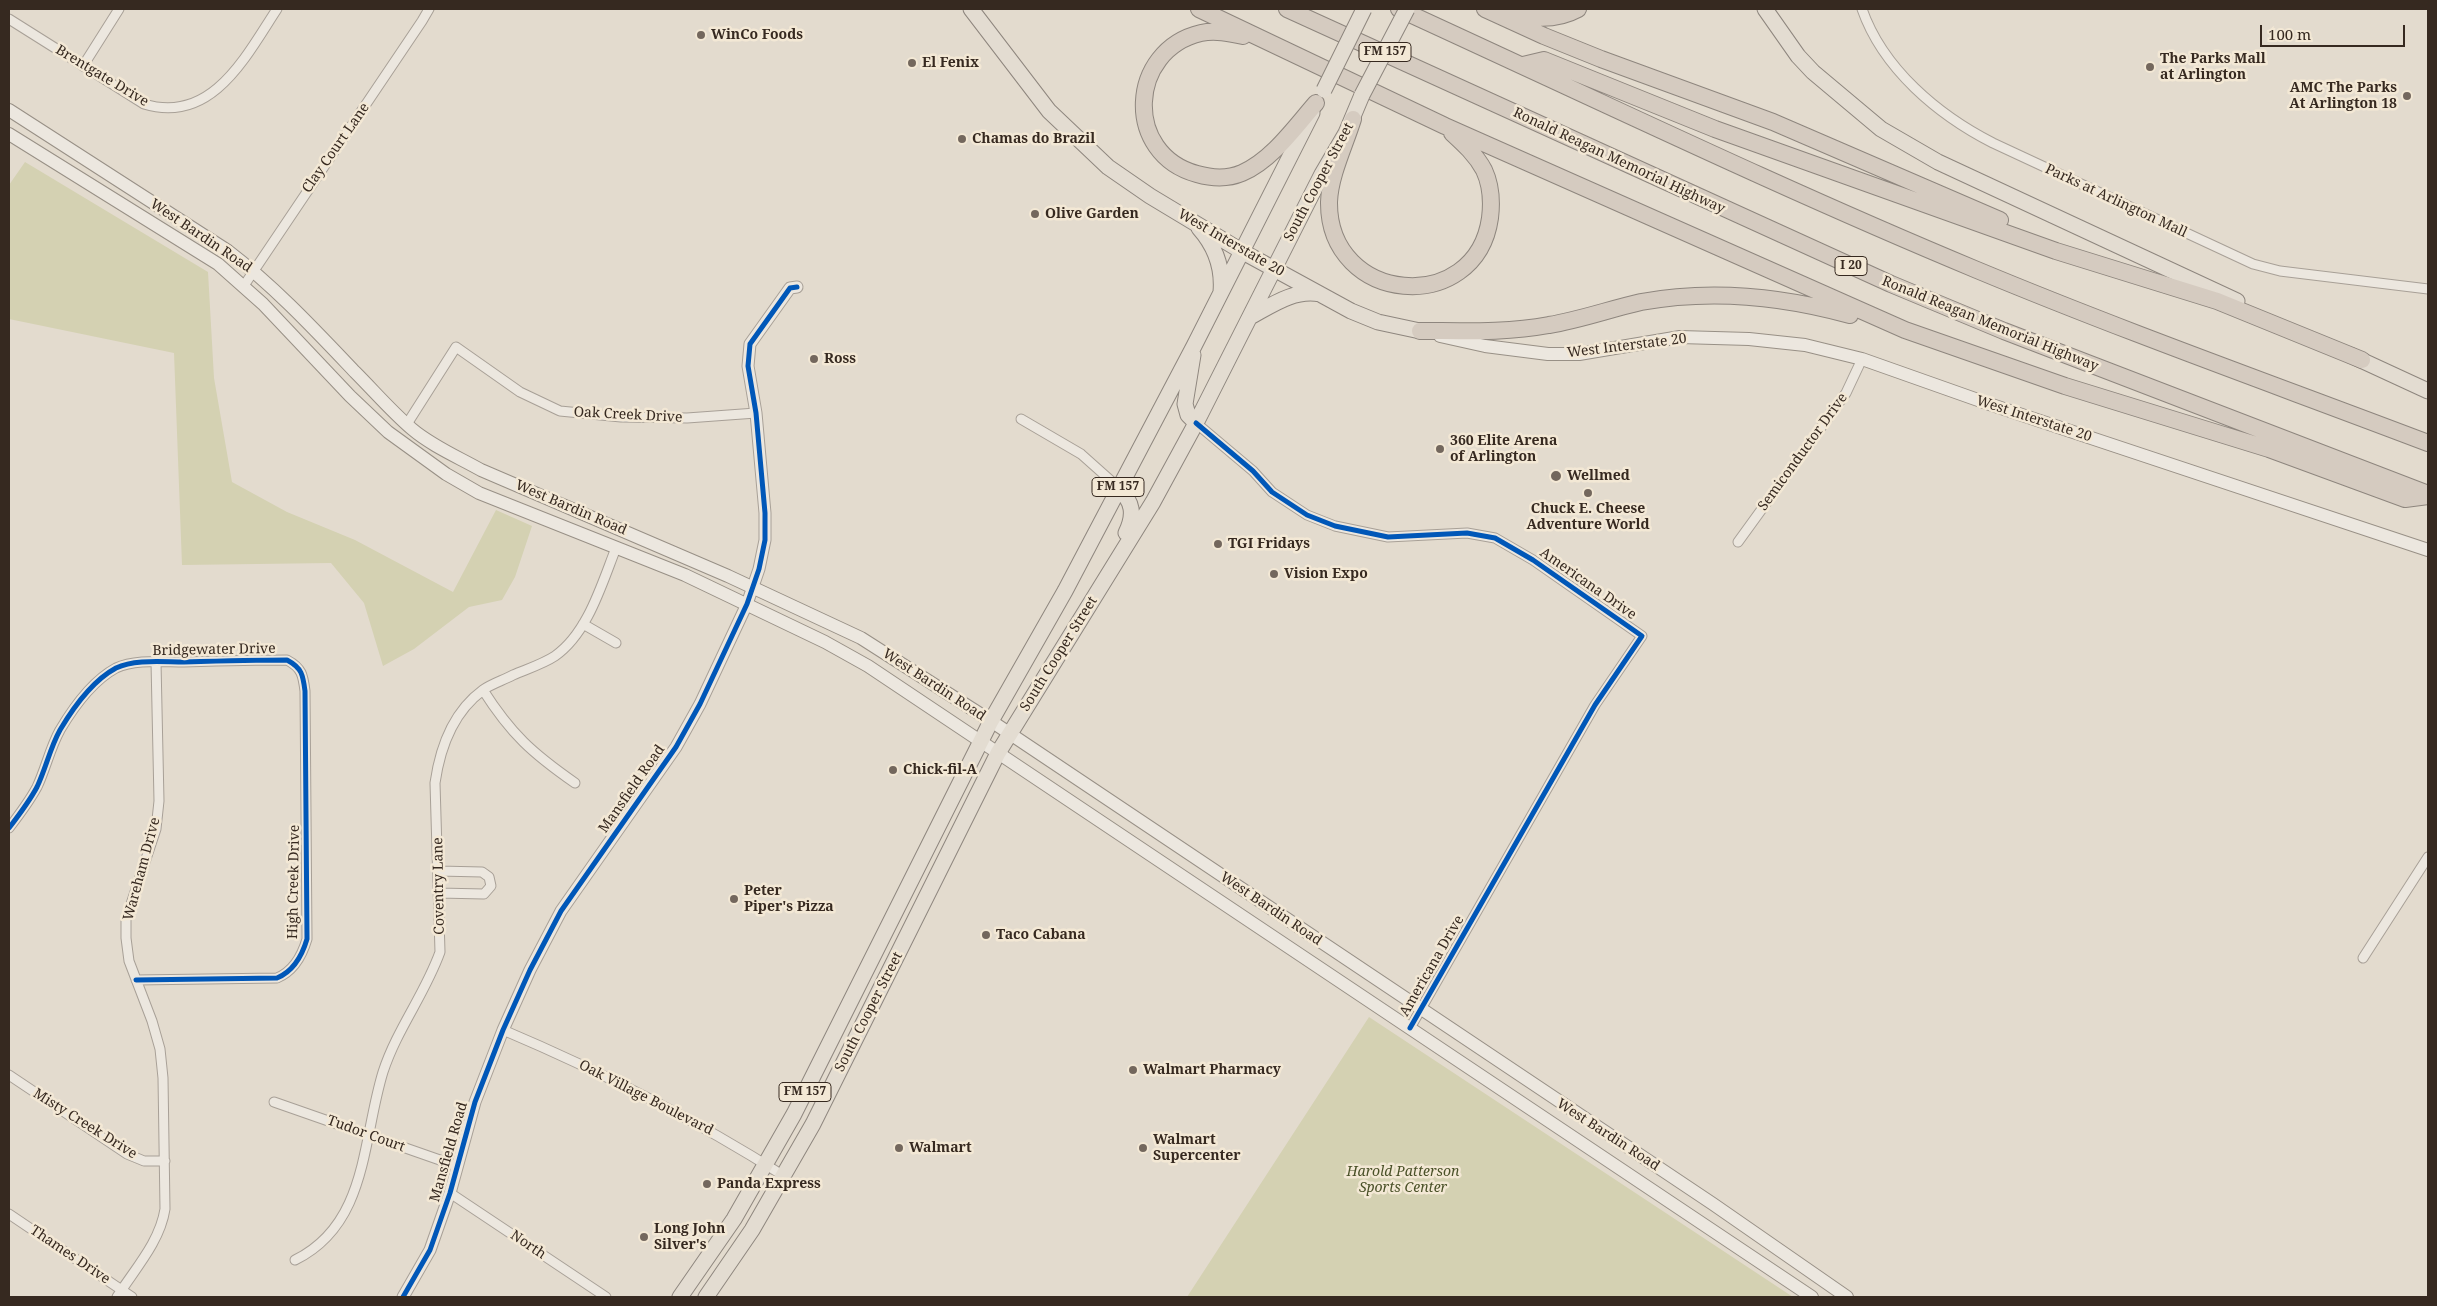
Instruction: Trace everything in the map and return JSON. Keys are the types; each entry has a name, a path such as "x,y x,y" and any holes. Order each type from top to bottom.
{"highway":[{"path":"1198,9 1445,126 1905,330"},
{"name":"Ronald Reagan Memorial Highway","path":"1287,9 1900,288 2121,377 2428,495"},
{"path":"1399,9 1875,227 1978,271 2194,356 2428,444"},
{"path":"1485,9 1552,40 1773,122 2015,227 2158,282"},
{"path":"1497,9 1534,18 1549,19 1578,9"},
{"path":"1295,54 1253,39 1224,32 1202,32 1186,38 1169,49 1157,61 1145,90 1144,106 1148,130 1160,152 1180,167 1207,176 1227,177 1242,173 1265,156 1320,97"},
{"path":"1523,65 1544,60 1715,129 2056,251 2217,301 2362,360"},
{"path":"1353,119 1330,191 1330,215 1334,234 1354,265 1375,279 1402,287 1438,283 1459,271 1478,252 1489,228 1492,208 1490,187 1484,170 1473,154 1445,126"},
{"path":"1420,331 1517,330 1550,325 1641,302 1725,294 1772,298 1813,305 1905,330 2065,386 2268,449 2405,499 2428,495"}],"main road":[{"name":"West Interstate 20","path":"971,9 1022,78 1049,110 1079,142 1108,167 1243,252 1351,311 1378,322 1485,346 1548,354 1579,354 1690,338 1749,339 1805,345 1862,359 1994,406 2428,550"},
{"name":"South Cooper Street","path":"680,1297 734,1219 766,1164 991,722 1065,591 1243,252 1364,9"},
{"name":"South Cooper Street","path":"706,1297 752,1230 784,1176 882,988 998,753 1153,502 1196,423 1322,174 1353,119 1362,95 1407,9"},
{"path":"1765,9 1798,56 1813,72 1864,117 1889,134 1938,162 2428,391"},
{"name":"West Bardin Road","path":"10,114 228,251 254,270 284,298 407,424 442,449 481,470 753,588 861,638 991,722 1713,1204 1847,1297"},
{"name":"West Bardin Road","path":"9,134 218,264 388,432 446,474 479,493 685,575 825,642 868,666 1812,1297"},
{"path":"1191,220 1208,238 1217,258 1220,295"},
{"path":"1250,317 1290,296 1310,292 1321,294"},
{"path":"1194,346 1186,404 1188,415 1196,423"},
{"path":"1106,578 1132,521 1132,506 1118,487"},
{"path":"1211,894 1222,876"},
{"path":"1702,1222 1713,1204"}],"street":[{"path":"83,66 118,9"},
{"name":"Brentgate Drive","path":"9,20 144,104 161,109 198,102 222,84 238,68 277,9"},
{"name":"Clay Court Lane","path":"243,287 429,9"},
{"name":"Parks at Arlington Mall","path":"1862,9 1872,34 1915,88 1954,119 1993,143 2253,264 2280,271 2428,289"},
{"name":"Mansfield Road","path":"402,1297 430,1250 450,1193 475,1102 503,1030 530,970 561,911 676,747 700,704 753,588 765,540 766,513 756,413 748,366 750,344 790,288 798,287"},
{"name":"Oak Creek Drive","path":"407,424 456,348 520,392 560,411 631,417 687,418 756,413"},
{"name":"Semiconductor Drive","path":"1738,542 1846,393 1862,359"},
{"path":"1021,419 1081,454 1118,487"},
{"name":"Americana Drive","path":"1196,423 1253,472 1272,492 1307,515 1335,526 1388,537 1467,533 1496,538 1533,560 1642,636 1595,705 1410,1028"},
{"name":"Coventry Lane","path":"295,1260 313,1251 326,1240 341,1221 358,1181 383,1072 396,1039 433,972 440,952 436,782 438,760 451,728 467,704 483,690 555,656 583,624 616,548"},
{"path":"583,624 616,643"},
{"name":"Bridgewater Drive","path":"9,828 37,786 60,730 86,693 102,677 116,668 132,663 156,662 287,660 297,665"},
{"name":"Wareham Drive","path":"119,1294 163,1224 165,1210 165,1161 160,1049 152,1020 129,961 126,919 156,829 158,801 156,662"},
{"name":"High Creek Drive","path":"136,980 277,978 293,968 304,950 307,939 305,691 303,672 297,665"},
{"path":"483,690 502,720 528,748 575,782"},
{"path":"2363,958 2428,857"},
{"path":"439,871 482,872 489,877 491,886 484,894 439,893"},
{"name":"Oak Village Boulevard","path":"503,1030 609,1077 692,1120 784,1176"},
{"name":"Misty Creek Drive","path":"9,1075 127,1154 144,1161 165,1161"},
{"name":"Tudor Court","path":"274,1102 457,1166"},
{"name":"North","path":"450,1193 606,1297"},
{"name":"Thames Drive","path":"9,1214 119,1294 132,1297"}],"green space":[{"path":"25,162 208,272 214,378 232,482 287,512 355,540 453,592 496,510 532,526 515,577 502,600 469,607 414,649 383,666 364,603 331,563 182,565 174,353 9,319 9,185"},
{"name":"Harold Patterson Sports Center","path":"1369,1017 1793,1297 1187,1297"}],"cycle path":[{"path":"403,1297 430,1250 450,1193 475,1102 503,1030 530,970 561,911 676,747 700,704 747,604 759,569 765,540 765,513 756,413 748,366 750,344 790,288 797,287"},
{"path":"1196,423 1253,471 1272,492 1307,515 1335,526 1388,537 1467,533 1495,538 1533,560 1642,636 1595,705 1410,1028"},
{"path":"9,828 37,787 60,730 71,713 91,688 107,673 116,668 132,663 149,662 287,660 299,669 305,691 307,939 300,957 293,967 277,978 136,980"}],"place":[{"name":"WinCo Foods","path":"701,35"},
{"name":"El Fenix","path":"912,63"},
{"name":"The Parks Mall at Arlington","path":"2150,67"},
{"name":"AMC The Parks At Arlington 18","path":"2407,96"},
{"name":"Chamas do Brazil","path":"962,139"},
{"name":"Olive Garden","path":"1035,214"},
{"name":"Ross","path":"814,359"},
{"name":"360 Elite Arena of Arlington","path":"1440,449"},
{"name":"Wellmed","path":"1556,476"},
{"name":"Chuck E. Cheese Adventure World","path":"1588,493"},
{"name":"TGI Fridays","path":"1218,544"},
{"name":"Vision Expo","path":"1274,574"},
{"name":"Chick-fil-A","path":"893,770"},
{"name":"Peter Piper's Pizza","path":"734,899"},
{"name":"Taco Cabana","path":"986,935"},
{"name":"Walmart Pharmacy","path":"1133,1070"},
{"name":"Walmart","path":"899,1148"},
{"name":"Walmart Supercenter","path":"1143,1148"},
{"name":"Panda Express","path":"707,1184"},
{"name":"Long John Silver's","path":"644,1237"}]}
